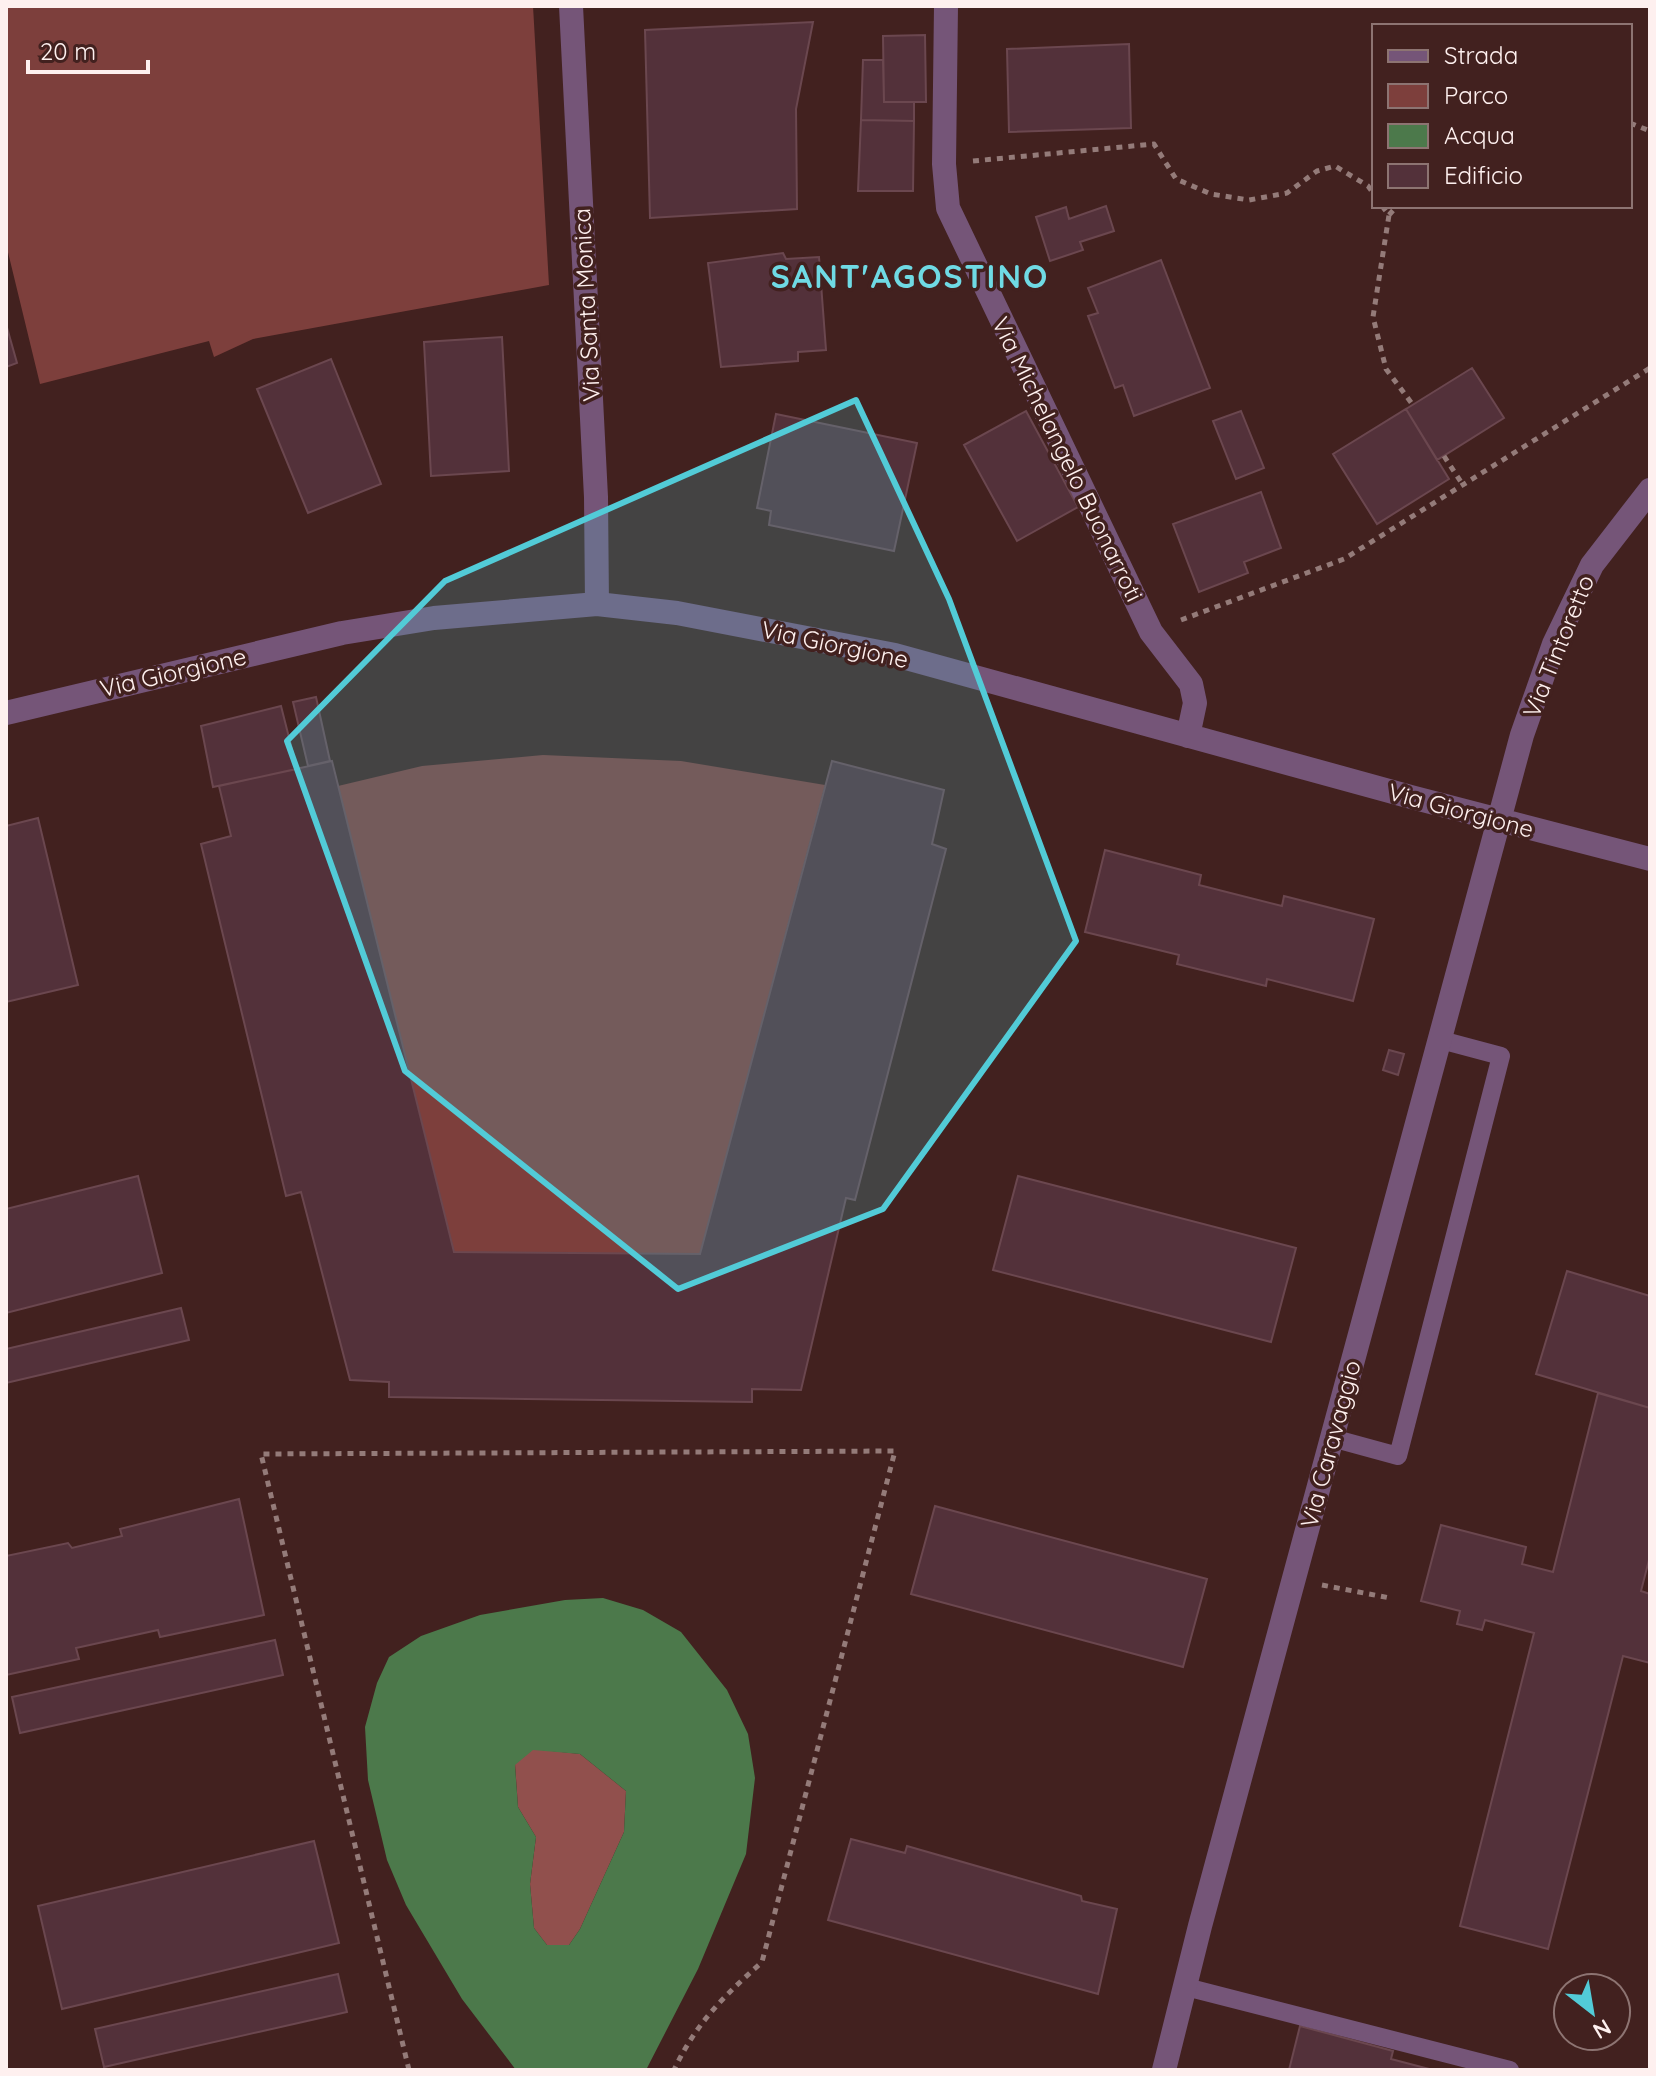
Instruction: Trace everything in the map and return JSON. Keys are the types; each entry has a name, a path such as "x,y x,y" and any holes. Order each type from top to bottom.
{"street":[{"name":"Via Santa Monica","path":"571,6 596,497 597,604"},
{"name":"Via Michelangelo Buonarroti","path":"946,6 944,164 948,208 1151,632 1191,684 1195,703 1188,736"},
{"name":"Via Tintoretto","path":"1500,820 1522,735 1572,603 1592,565 1650,490"},
{"name":"Via Giorgione","path":"6,713 342,633 434,618 597,604 677,613 895,655 1650,859"},
{"name":"Via Caravaggio","path":"1164,2070 1500,820"}],"lane":[{"path":"1332,1438 1398,1456 1501,1056 1441,1040"},
{"path":"1186,1987 1510,2070"}],"path":[{"path":"944,164 1154,144 1176,179 1211,194 1249,200 1287,193 1317,171 1335,166 1372,191"},
{"path":"1384,208 1389,215"},
{"path":"1395,208 1389,215 1373,317 1386,369 1413,405"},
{"name":"Via Michelangelo Buonarroti","path":"1151,632 1344,559 1650,368"},
{"path":"1444,456 1463,485"},
{"path":"409,2070 261,1454 895,1451 762,1962 721,1998 688,2041 674,2070"}],"highlighted area":[{"path":"856,400 949,599 1076,941 883,1209 678,1289 405,1071 287,741 445,581"}],"green space":[{"path":"6,6 533,6 549,285 253,339 214,357 209,341 40,384 6,244"},
{"path":"543,755 681,761 825,785 700,1254 454,1252 338,786 422,766"}],"shaded area":[{"path":"533,1749 580,1754 626,1791 624,1832 580,1929 569,1945 547,1945 534,1928 530,1884 536,1837 518,1807 515,1764"}],"water":[{"path":"603,1598 643,1610 681,1632 727,1690 748,1734 755,1778 746,1854 698,1969 646,2070 516,2070 462,1999 406,1905 387,1860 368,1780 365,1727 377,1683 389,1657 421,1636 480,1615 565,1600","holes":["533,1750 580,1754 626,1791 624,1832 580,1929 569,1945 547,1945 534,1928 530,1884 536,1837 518,1807 515,1765"]}],"building":[{"path":"813,22 796,109 797,209 650,218 645,30"},
{"path":"925,35 926,102 884,102 883,36"},
{"path":"1129,44 1131,128 1009,132 1007,49"},
{"path":"863,60 883,60 884,102 914,102 914,121 861,120"},
{"path":"861,120 914,121 913,191 858,191"},
{"path":"1106,206 1114,231 1080,242 1083,250 1050,261 1036,217 1066,207 1069,219"},
{"path":"783,253 786,259 819,257 826,350 798,352 798,361 721,367 708,263"},
{"path":"1161,260 1210,388 1134,416 1123,385 1115,388 1088,316 1098,313 1088,288"},
{"path":"6,324 17,363 6,367"},
{"path":"502,337 509,471 431,476 424,342"},
{"path":"331,359 381,484 308,513 257,389"},
{"path":"1472,368 1504,418 1437,460 1406,409"},
{"path":"1406,409 1449,479 1377,524 1333,454"},
{"path":"1026,411 1078,507 1017,541 964,445"},
{"path":"1241,411 1264,468 1236,479 1213,421"},
{"path":"776,414 917,443 894,551 769,525 771,511 757,508"},
{"path":"1261,492 1281,548 1244,562 1248,573 1199,592 1173,524"},
{"path":"316,697 330,761 308,766 293,702"},
{"path":"281,706 297,769 213,787 201,726"},
{"path":"332,761 454,1252 700,1254 832,761 944,790 932,844 946,849 855,1200 846,1198 801,1390 752,1389 752,1402 389,1397 389,1382 350,1380 301,1192 286,1196 201,844 231,836 219,786"},
{"path":"38,818 78,985 6,1002 6,826"},
{"path":"1105,850 1201,875 1199,885 1282,906 1284,896 1374,919 1353,1001 1267,979 1266,986 1177,964 1179,955 1085,932"},
{"path":"1389,1050 1404,1054 1398,1075 1383,1070"},
{"path":"138,1176 162,1273 6,1313 6,1209"},
{"path":"1018,1176 1296,1248 1271,1342 993,1270"},
{"path":"1567,1271 1650,1296 1650,1408 1536,1374"},
{"path":"181,1308 189,1340 6,1383 6,1349"},
{"path":"1598,1393 1650,1408 1650,1556 1641,1591 1650,1594 1650,1663 1623,1656 1548,1949 1460,1926 1534,1633 1485,1620 1482,1630 1457,1624 1460,1611 1421,1601 1441,1525 1526,1547 1522,1564 1553,1572"},
{"path":"239,1499 264,1615 160,1637 158,1630 76,1648 79,1659 6,1675 6,1556 68,1543 72,1548 122,1536 120,1529"},
{"path":"935,1506 1207,1579 1183,1667 911,1594"},
{"path":"275,1640 283,1675 20,1733 12,1697"},
{"path":"851,1839 905,1853 907,1846 1117,1909 1098,1994 828,1920"},
{"path":"314,1841 339,1943 62,2009 38,1906"},
{"path":"338,1974 347,2012 104,2067 95,2029"},
{"path":"1300,2026 1393,2051 1391,2059 1433,2070 1289,2070"}],"district":[{"name":"SANT'AGOSTINO","path":"910,276"}]}
